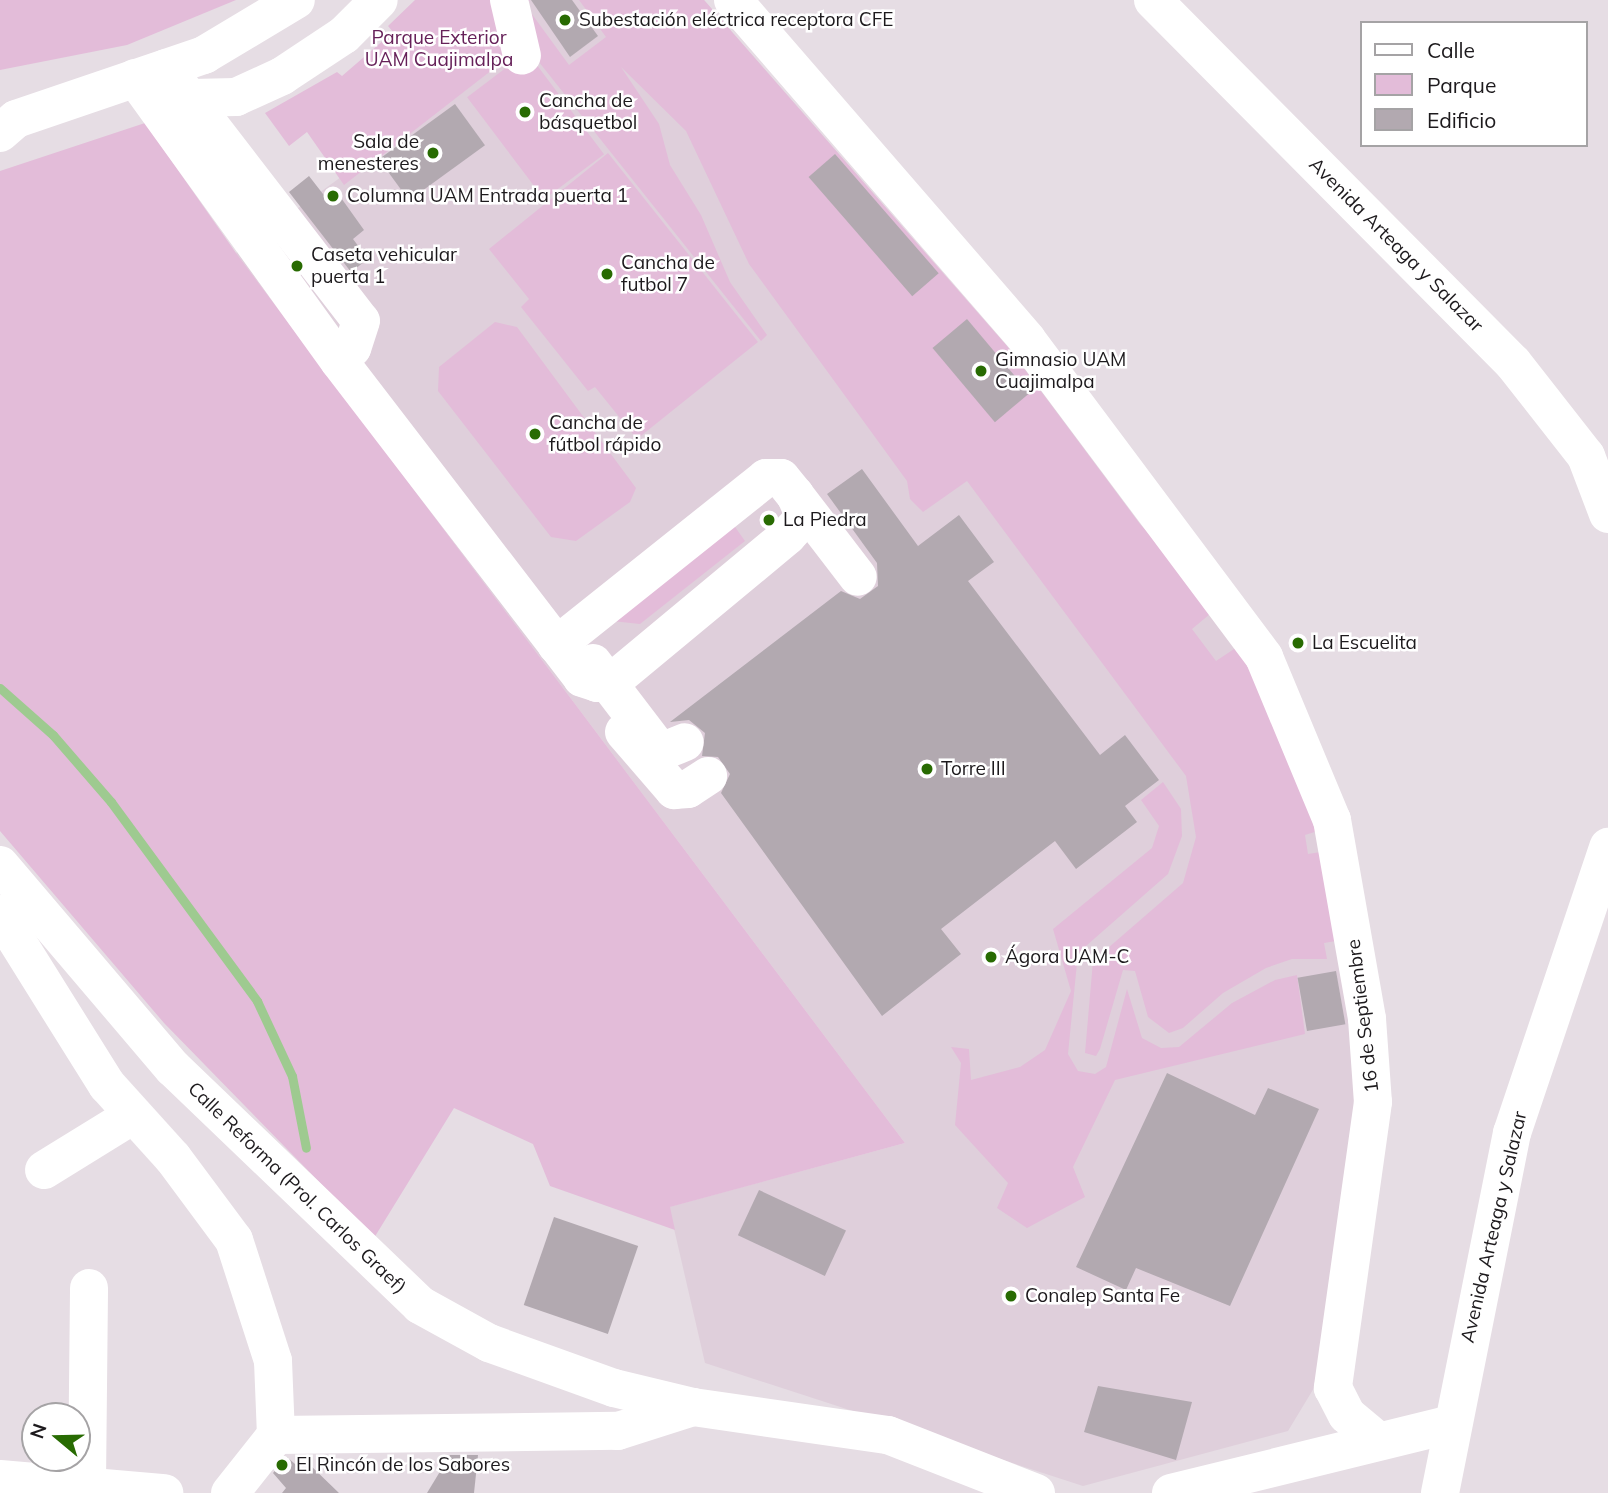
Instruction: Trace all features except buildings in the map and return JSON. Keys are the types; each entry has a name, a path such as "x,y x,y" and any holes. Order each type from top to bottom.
{"street":[{"path":"5,122 150,73 236,38 296,0"},
{"path":"192,98 236,97 282,76 344,35 379,0"},
{"path":"509,0 522,56"},
{"name":"16 de Septiembre","path":"733,0 1027,340 1265,657 1332,820 1367,1018 1373,1102 1333,1388 1347,1415 1376,1439"},
{"name":"Avenida Arteaga y Salazar","path":"1153,0 1513,363 1586,456 1608,514"},
{"path":"150,73 192,98 361,321 345,354"},
{"path":"150,73 345,354 564,639 674,790 688,789 708,776"},
{"path":"564,639 766,478 781,478 858,577"},
{"path":"594,680 802,523 795,495"},
{"path":"594,680 657,747 668,749 685,742"},
{"name":"Avenida Arteaga y Salazar","path":"1440,1493 1512,1133 1595,927 1608,848"},
{"name":"Calle Reforma (Prol. Carlos Graef)","path":"0,865 173,1068 420,1305 489,1343 614,1388 693,1407 888,1435 1035,1493"},
{"path":"0,915 65,1022 133,1115 234,1240 273,1361 276,1435 230,1493"},
{"path":"44,1170 133,1115"},
{"path":"87,1482 89,1288"},
{"path":"276,1435 618,1431 693,1407"},
{"path":"1187,1491 1376,1439 1452,1424"},
{"path":"0,1479 87,1482 164,1493"}],"shaded area":[{"path":"530,0 704,0 1013,353 1140,524 1213,605 1323,822 1362,1103 1320,1378 1288,1431 1083,1486 705,1363 669,1207 905,1143 236,253 388,143 515,22"}],"green space":[{"path":"0,0 236,0 127,45 0,70"},
{"name":"Parque Exterior UAM Cuajimalpa","path":"415,0 501,0 515,52 344,185 307,132 289,146 265,113 337,72 342,76 393,32 388,26"},
{"path":"516,0 530,0 526,6 569,65 606,37 579,0 704,0 1007,346 1140,524 1216,609 1192,629 1216,661 1243,643 1324,829 1305,835 1308,854 1327,851 1342,940 1324,943 1327,959 1292,959 1266,968 1223,993 1183,1028 1169,1033 1148,1017 1135,971 1123,970 1100,1049 1096,1056 1085,1053 1093,961 1183,883 1196,837 1186,776 967,481 923,512 910,499 907,481 749,264 686,131 621,67 659,124 670,165 701,215 730,282 767,335 761,341 527,47"},
{"name":"Cancha de básquetbol","path":"527,52 604,154 544,199 467,97"},
{"path":"145,123 236,253 905,1143 670,1207 675,1230 550,1186 533,1144 454,1108 374,1238 164,1023 0,831 0,171"},
{"name":"Cancha de futbol 7","path":"608,153 758,342 637,439 595,387 588,391 521,307 529,299 489,249"},
{"name":"Cancha de fútbol rápido","path":"495,322 517,327 636,488 630,502 576,541 551,537 438,391 439,367"},
{"path":"728,517 745,541 640,624 603,620"},
{"path":"1163,782 1181,809 1182,836 1168,874 1078,953 1068,1054 1078,1071 1095,1074 1106,1067 1127,989 1142,1038 1161,1048 1179,1047 1232,1003 1275,980 1297,975 1305,1034 1115,1080 1073,1167 1085,1197 1027,1228 997,1208 1008,1183 955,1125 961,1063 951,1047 969,1049 971,1080 1020,1067 1045,1050 1071,991 1053,929 1152,848 1159,826 1141,800"}],"waterway":[{"path":"0,688 53,735 111,802 257,1001 292,1076 306,1148"}],"place":[{"name":"Subestación eléctrica receptora CFE","path":"565,20"},
{"name":"Cancha de básquetbol","path":"525,112"},
{"name":"Sala de menesteres","path":"433,153"},
{"name":"Columna UAM Entrada puerta 1","path":"333,196"},
{"name":"Caseta vehicular puerta 1","path":"297,266"},
{"name":"Cancha de futbol 7","path":"607,274"},
{"name":"Gimnasio UAM Cuajimalpa","path":"981,371"},
{"name":"Cancha de fútbol rápido","path":"535,434"},
{"name":"La Piedra","path":"769,520"},
{"name":"La Escuelita","path":"1298,643"},
{"name":"Torre III","path":"927,769"},
{"name":"Ágora UAM-C","path":"991,957"},
{"name":"Conalep Santa Fe","path":"1011,1296"},
{"name":"El Rincón de los Sabores","path":"282,1465"}]}
